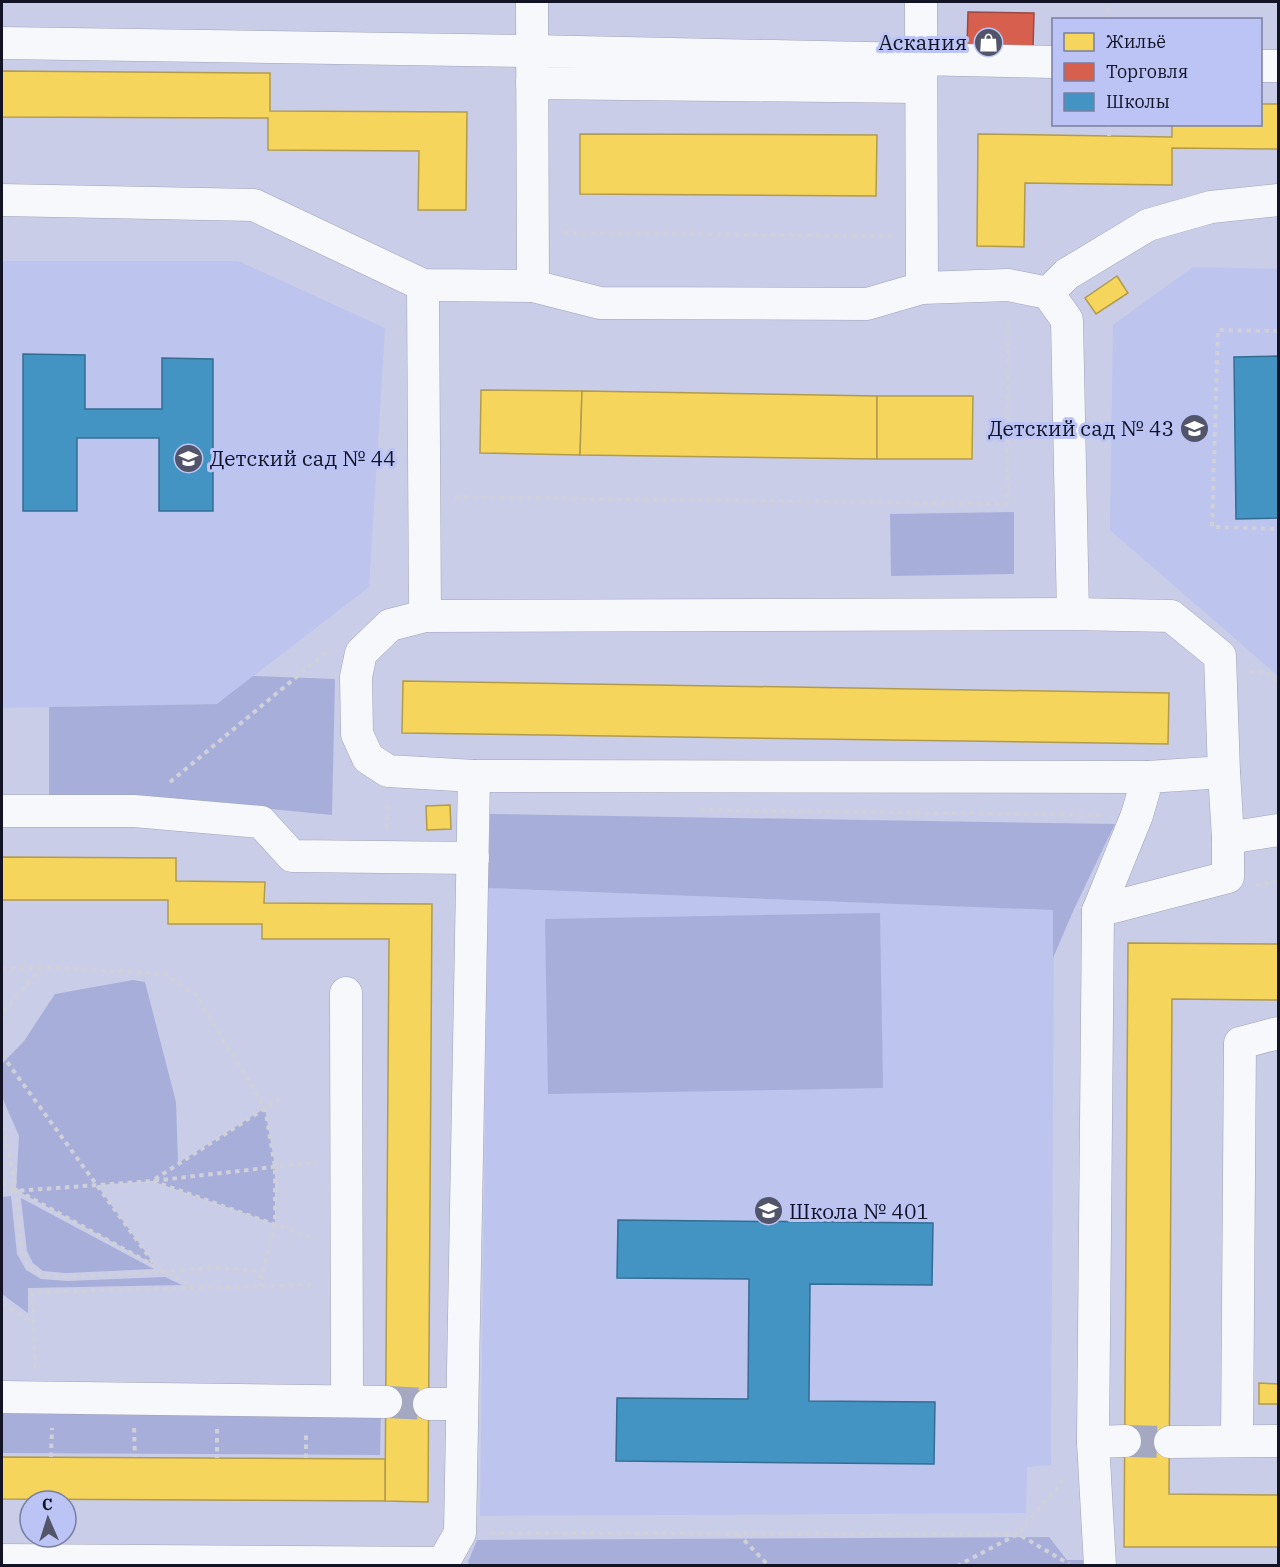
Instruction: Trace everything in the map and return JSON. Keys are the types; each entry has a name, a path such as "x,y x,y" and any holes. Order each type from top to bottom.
{"lane":[{"path":"532,2 533,286"},
{"path":"921,2 922,288"},
{"path":"2,43 532,51 921,73"},
{"path":"532,83 921,73 1052,62"},
{"path":"1262,66 1278,66"},
{"path":"1048,293 1067,274 1148,225 1211,207 1278,200"},
{"path":"2,201 254,205 423,285 533,286 600,303 867,304 922,288 1008,285 1048,293 1067,320 1073,614"},
{"path":"423,285 425,616"},
{"path":"1098,911 1228,878 1220,656 1171,616 1073,614 425,616 390,625 361,653 356,677 357,734 368,758 388,771 474,776 1148,777 1224,772"},
{"path":"2,1560 240,1564 444,1564 460,1533 474,776"},
{"path":"1100,1566 1093,1442 1098,911 1137,815 1148,777"},
{"path":"2,811 135,811 261,822 292,856 473,858"},
{"path":"1228,838 1278,830"},
{"path":"346,993 347,1401"},
{"path":"1237,1441 1240,1043 1278,1033"},
{"path":"2,1397 386,1402"},
{"path":"429,1404 462,1404"},
{"path":"1093,1442 1125,1441"},
{"path":"1170,1442 1278,1441"}],"path":[{"path":"1107,7 1107,18"},
{"path":"1109,126 1109,136"},
{"path":"533,232 922,237"},
{"path":"424,497 1007,504 1008,285"},
{"path":"1278,332 1218,330 1212,527 1278,529"},
{"path":"135,811 337,643"},
{"path":"387,858 388,771"},
{"path":"699,810 1137,815"},
{"path":"2,1020 4,1011 42,967"},
{"path":"2,969 42,967 165,974 197,996 265,1108 275,1167 275,1224 261,1286"},
{"path":"2,1055 155,1264"},
{"path":"152,1181 281,1098"},
{"path":"2,1127 16,1190 22,1254 30,1267 42,1275 67,1277 251,1269 258,1272 261,1279"},
{"path":"2,1192 152,1181 346,1158"},
{"path":"152,1181 346,1250"},
{"path":"2,1182 195,1288"},
{"path":"36,1372 32,1292 346,1284"},
{"path":"2,1304 33,1322"},
{"path":"957,1566 1018,1534 1093,1442"},
{"path":"460,1533 1018,1534 1072,1566"},
{"path":"738,1534 769,1566"}],"shaded area":[{"name":"Детский сад № 44","path":"2,261 238,261 385,328 369,587 217,704 2,708"},
{"name":"Детский сад № 43","path":"1193,267 1278,269 1278,676 1110,530 1113,325"},
{"path":"1014,512 1014,574 891,576 890,514"},
{"path":"253,676 335,679 332,815 224,802 49,801 49,707 217,704"},
{"path":"490,814 1115,824 1053,958 1053,910 488,888"},
{"name":"Школа № 401","path":"488,888 1054,910 1051,1465 1027,1467 1026,1513 480,1516"},
{"path":"880,913 883,1088 548,1094 545,919"},
{"path":"133,980 145,982 176,1102 178,1163 265,1108 275,1167 275,1224 152,1181 97,1185 155,1265 16,1190 19,1136 2,1097 2,1064 24,1041 55,994"},
{"path":"11,1196 17,1254 26,1270 41,1279 67,1281 165,1277 182,1285 28,1288 28,1313 2,1294 2,1197"},
{"path":"21,1198 154,1269 66,1273 43,1271 33,1263 27,1251"},
{"path":"2,1405 381,1406 380,1455 2,1453"},
{"path":"1049,1537 1067,1560 1091,1560 1092,1565 471,1566 468,1562 477,1540"}],"building: Жильё":[{"path":"2,71 270,73 270,111 467,112 466,210 418,210 419,151 268,150 268,118 2,117"},
{"path":"1262,104 1278,104 1278,149 1172,148 1172,185 1025,183 1024,247 977,246 978,134 1172,137 1172,126 1262,126"},
{"path":"580,134 877,135 876,196 580,194"},
{"path":"1117,276 1128,293 1096,314 1085,298"},
{"path":"481,390 582,391 580,455 480,453"},
{"path":"582,391 877,396 877,459 580,455"},
{"path":"877,396 973,396 972,459 877,459"},
{"path":"403,681 1169,693 1168,744 402,733"},
{"path":"450,805 451,829 427,830 426,806"},
{"path":"2,857 176,858 176,881 265,882 264,903 432,904 428,1502 385,1501 389,939 262,939 262,924 168,924 168,900 2,900"},
{"path":"1128,943 1278,944 1278,1000 1172,999 1169,1494 1278,1495 1278,1547 1124,1547"},
{"path":"1259,1383 1278,1384 1278,1404 1259,1404"},
{"path":"2,1457 385,1459 385,1501 78,1499 78,1489 18,1489 18,1499 2,1499"}],"building: Торговля":[{"path":"968,12 1034,13 1033,49 967,48"}],"building: Школы":[{"path":"23,354 85,355 85,409 162,409 162,358 213,359 213,511 159,511 159,438 77,438 77,511 23,511"},
{"path":"1278,356 1278,518 1236,519 1234,357"},
{"path":"618,1220 933,1223 932,1285 810,1284 809,1401 935,1402 934,1464 616,1461 617,1398 748,1399 749,1279 617,1278"}],"tunnel":[{"path":"386,1402 429,1404"},
{"path":"1125,1441 1170,1442"}],"place":[{"name":"Аскания","path":"988,42"},
{"name":"Детский сад № 43","path":"1195,428"},
{"name":"Детский сад № 44","path":"189,458"},
{"name":"Школа № 401","path":"768,1211"}]}
